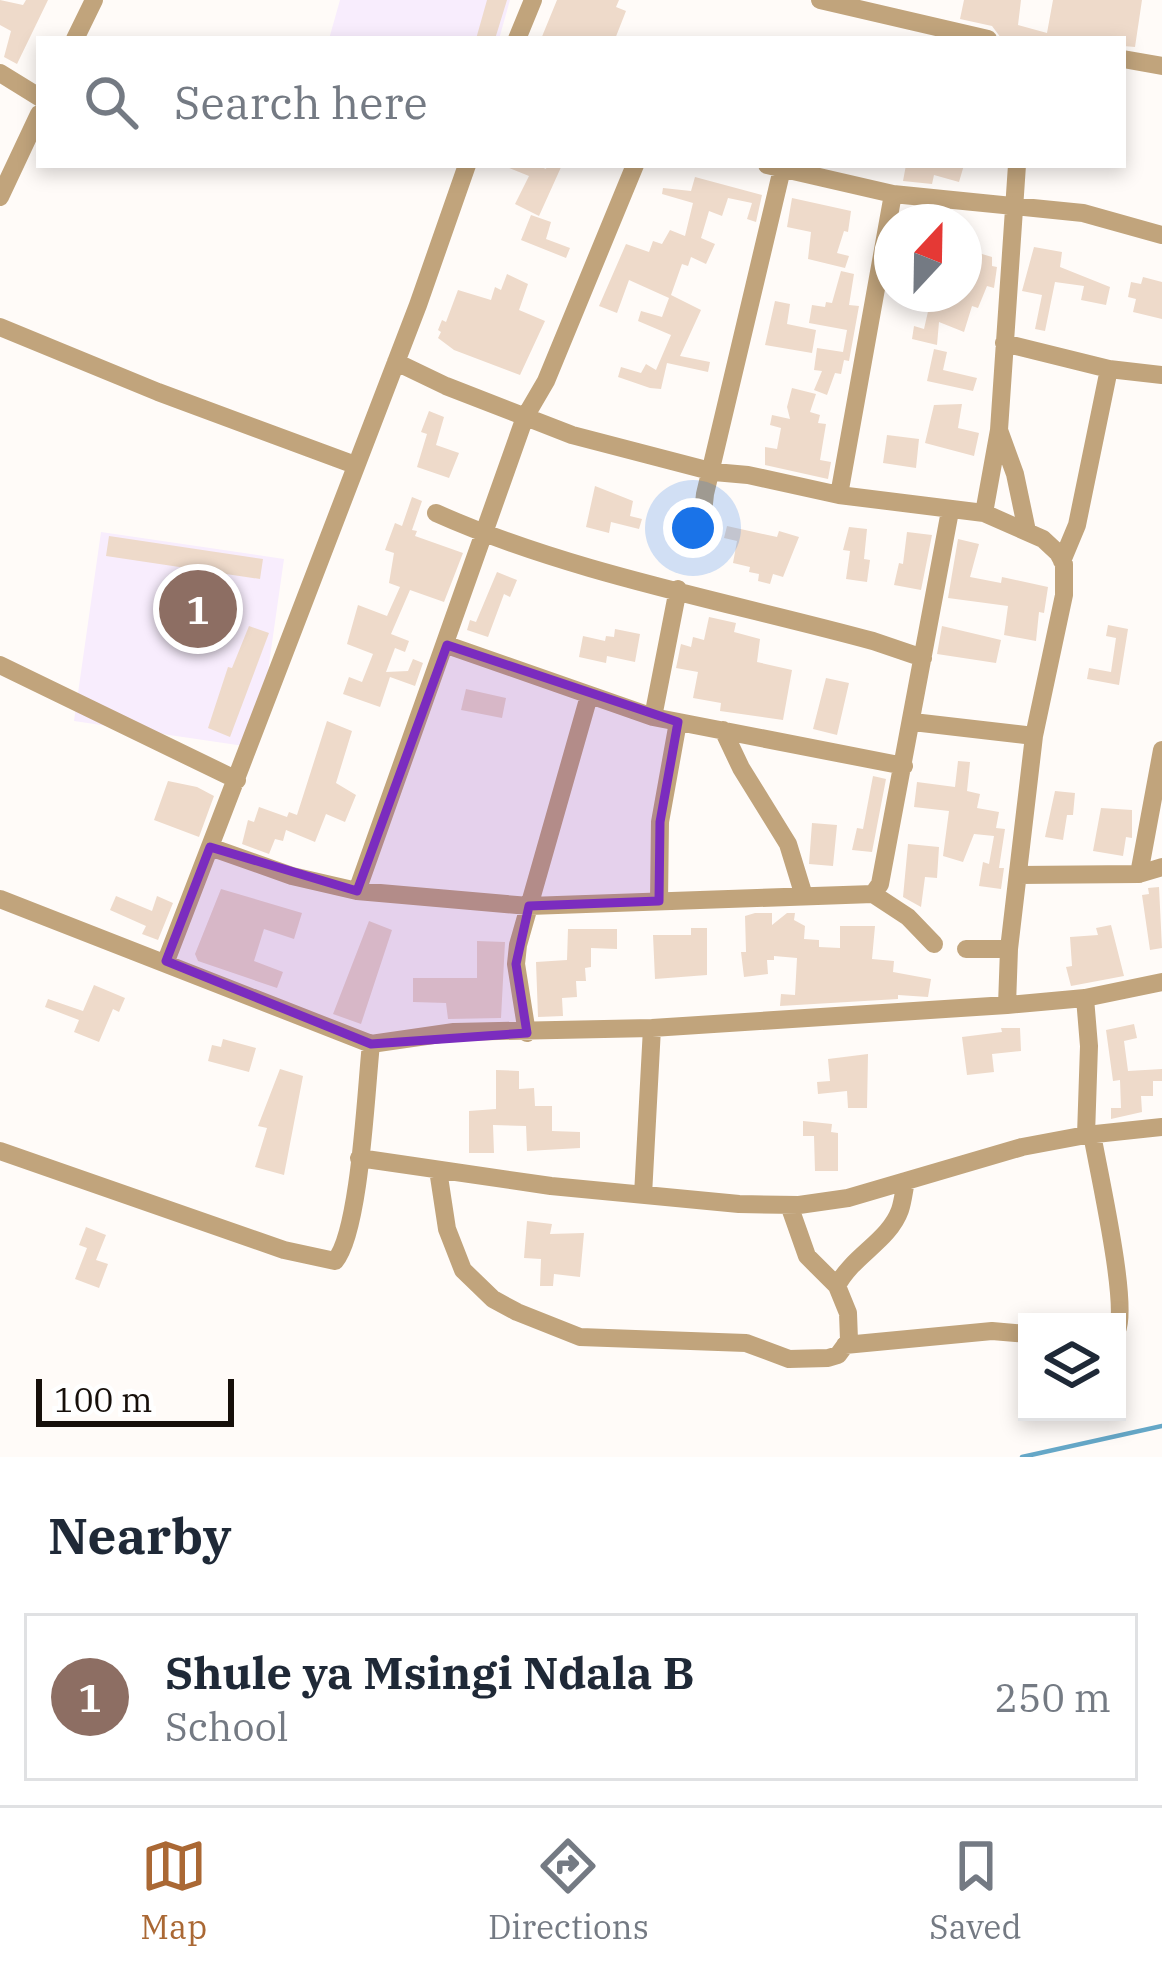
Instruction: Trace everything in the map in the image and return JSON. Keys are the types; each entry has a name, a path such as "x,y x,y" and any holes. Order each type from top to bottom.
{"street":[{"path":"518,36 533,0"},
{"path":"820,0 975,36"},
{"path":"76,36 88,2"},
{"path":"1126,60 1162,66"},
{"path":"0,73 36,95"},
{"path":"0,197 36,120"},
{"path":"166,962 466,168"},
{"path":"357,891 526,417 546,381 634,168"},
{"path":"700,541 705,494 714,472 775,168"},
{"path":"779,168 893,194 1083,213 1162,235"},
{"path":"984,513 999,430 1017,168"},
{"path":"839,495 893,194"},
{"path":"0,327 356,465"},
{"path":"1004,343 1109,369 1162,375"},
{"path":"396,362 572,436 714,472 839,495 984,513 1042,539 1062,561"},
{"path":"1007,1005 1009,949 1034,736 1064,595 1062,561 1077,525 1109,369"},
{"path":"999,430 1015,474 1027,531"},
{"path":"874,894 880,884 913,722 950,511"},
{"path":"436,513 484,535 923,658"},
{"path":"653,717 678,589"},
{"path":"447,645 653,717 904,766"},
{"path":"0,665 237,780"},
{"path":"526,1033 516,964 590,696"},
{"path":"659,901 660,822 678,722"},
{"path":"913,722 1034,736"},
{"path":"723,730 788,844 804,896"},
{"path":"1139,874 1162,750"},
{"path":"210,847 292,876 357,891 529,906 874,894 908,917 934,944"},
{"path":"1018,875 1139,874 1162,867"},
{"path":"0,899 371,1044 454,1032 652,1028 1007,1005 1085,998 1162,982"},
{"path":"966,949 1009,949"},
{"path":"1085,998 1089,1134 1120,1313"},
{"path":"643,1195 652,1028"},
{"path":"0,1151 334,1262 345,1244 371,1044"},
{"path":"359,1158 643,1195 789,1205 848,1198 1022,1148 1089,1134 1162,1127"},
{"path":"438,1171 447,1229 463,1270 493,1299 517,1312 580,1337 746,1343 789,1359 828,1358 838,1355 845,1345 848,1313 837,1286 807,1256 789,1205"},
{"path":"837,1286 855,1258 892,1224 900,1211 906,1180"},
{"path":"845,1345 992,1331 1018,1333"}],"highlighted area":[{"path":"447,645 678,722 660,822 659,901 529,906 516,964 527,1033 371,1044 166,961 210,847 357,891"}],"shaded area":[{"path":"340,0 510,0 500,36 330,36"},
{"path":"101,532 284,559 257,748 74,721"}],"building":[{"path":"0,0 23,5 26,0 48,0 17,64 4,57 11,31 0,25"},
{"path":"487,0 507,0 496,36 477,36"},
{"path":"557,0 619,0 616,7 626,11 616,36 542,36"},
{"path":"964,0 1021,0 1018,25 1047,33 1053,0 1142,0 1135,47 1126,46 1126,36 1000,36 992,26 960,19"},
{"path":"509,168 561,168 539,216 515,204 529,176"},
{"path":"905,168 963,168 959,182 934,175 932,184 903,181"},
{"path":"695,177 762,195 756,222 747,219 752,203 728,198 722,216 709,211 701,238 715,244 706,264 691,257 688,266 682,264 671,295 701,310 680,356 710,362 708,372 667,363 661,389 650,388 618,377 621,367 641,373 646,364 656,370 671,335 638,321 641,311 662,317 669,298 629,280 617,313 599,306 626,244 649,252 653,241 662,244 670,230 685,236 693,203 662,194 663,188 691,191"},
{"path":"792,198 851,211 848,232 844,231 837,253 849,256 845,268 808,259 811,232 787,227"},
{"path":"531,215 551,222 546,239 570,248 566,258 521,240"},
{"path":"1034,247 1062,252 1060,267 1110,287 1106,305 1081,300 1084,286 1055,282 1045,331 1035,329 1042,295 1022,291"},
{"path":"982,254 992,257 992,266 997,267 994,288 987,286 982,298"},
{"path":"841,271 854,274 849,305 859,306 849,361 844,360 841,374 835,373 827,395 814,390 822,371 814,370 817,348 843,352 847,330 809,323 812,305 832,303"},
{"path":"507,274 528,284 519,310 545,321 520,375 454,350 438,338 458,290 491,300"},
{"path":"1143,277 1162,282 1162,319 1133,312 1136,299 1128,297 1131,282 1141,284"},
{"path":"775,301 790,304 787,324 816,330 812,353 765,345"},
{"path":"928,312 970,312 964,332 939,322 937,345 912,339 914,326 924,329"},
{"path":"934,349 947,352 943,370 977,378 973,391 927,381"},
{"path":"792,388 816,394 810,412 820,415 818,423 826,424 820,460 831,462 828,479 765,465 765,447 777,449 781,428 770,425 772,415 790,419 787,407"},
{"path":"962,404 958,428 979,433 974,456 925,443 934,405"},
{"path":"429,411 444,417 436,445 459,453 449,478 417,467"},
{"path":"887,435 919,439 916,468 883,463"},
{"path":"595,486 633,501 630,516 642,519 639,529 611,522 609,533 586,527"},
{"path":"412,497 422,501 412,530 417,531 415,536 463,553 444,602 410,590 391,634 409,641 405,652 395,648 386,672 408,671 413,659 423,663 415,686 390,677 380,707 343,694 349,677 362,682 373,654 347,644 358,605 387,616 400,587 389,583 394,553 385,550 395,523 402,526"},
{"path":"727,526 799,537 783,577 773,574 770,584 758,581 759,574 749,572 750,567 733,563 737,541 724,538"},
{"path":"849,527 867,529 867,582 846,579 850,551 843,550"},
{"path":"907,532 932,535 921,590 894,585 899,563 903,564"},
{"path":"109,536 263,559 260,579 106,556"},
{"path":"958,539 979,544 970,577 1001,583 1002,577 1048,587 1036,641 1004,635 1008,606 948,598"},
{"path":"497,572 517,580 510,597 504,594 488,637 467,630 470,620 476,622"},
{"path":"709,617 736,623 734,632 760,639 757,662 792,670 783,720 720,711 721,703 693,698 698,672 676,668 681,644 691,647 693,637 704,640"},
{"path":"1108,625 1128,629 1119,685 1087,679 1089,668 1111,672 1116,638 1106,636"},
{"path":"249,626 269,633 230,737 208,728 228,667 232,668"},
{"path":"942,626 1001,640 996,663 937,654"},
{"path":"615,629 640,634 635,662 579,657 583,636 605,641 606,636 614,637"},
{"path":"826,678 849,683 837,735 813,729"},
{"path":"466,689 506,698 502,718 461,710"},
{"path":"327,721 352,731 336,783 356,795 345,822 326,814 315,842 286,830 283,841 275,839 269,854 242,844 248,820 254,822 259,807 287,817 289,812 297,815"},
{"path":"958,761 970,762 967,791 980,794 977,808 999,812 996,828 1005,829 1001,889 979,886 994,836 974,834 963,862 943,856 949,811 914,807 917,782 955,787"},
{"path":"873,776 886,779 872,852 852,850 857,828 863,829"},
{"path":"168,781 214,796 199,837 154,820"},
{"path":"1055,791 1075,793 1063,840 1045,837"},
{"path":"1101,808 1132,810 1132,838 1126,837 1123,856 1093,851"},
{"path":"812,823 837,825 833,866 809,864"},
{"path":"908,844 939,847 937,878 925,877 921,907 903,897"},
{"path":"1159,887 1162,948 1150,950 1142,895 1149,894 1148,888"},
{"path":"221,889 302,913 294,939 264,929 254,961 283,972 277,988 198,961 195,954"},
{"path":"116,896 152,911 157,896 173,903 158,940 142,934 146,926 110,910"},
{"path":"772,913 772,925 787,913 795,913 794,920 805,926 804,939 819,940 819,947 840,948 840,926 875,926 872,959 894,961 893,972 931,979 928,997 898,995 898,999 780,1006 781,994 795,995 797,958 774,956 767,960 768,974 744,977 745,916"},
{"path":"369,921 392,930 361,1024 333,1014"},
{"path":"1111,925 1124,976 1071,986 1066,967 1072,966 1070,937 1098,935 1096,928"},
{"path":"691,928 707,928 707,975 655,979 653,935 691,935"},
{"path":"568,929 617,929 617,949 591,948 586,981 576,981 577,997 562,998 563,1016 538,1017 536,962 567,960"},
{"path":"477,941 505,942 501,1018 448,1019 446,1003 413,1002 413,978 477,978"},
{"path":"94,985 125,998 119,1012 113,1009 99,1042 74,1032 79,1020 45,1007 48,999 83,1011"},
{"path":"1134,1024 1137,1038 1124,1041 1128,1071 1162,1069 1162,1081 1153,1081 1153,1096 1141,1096 1142,1112 1111,1119 1111,1108 1121,1108 1120,1080 1113,1081 1106,1030"},
{"path":"1001,1028 1020,1028 1021,1051 992,1054 994,1072 967,1075 962,1037 1002,1032"},
{"path":"223,1039 256,1048 249,1072 208,1061 212,1045 221,1047"},
{"path":"868,1054 867,1108 848,1108 847,1091 818,1094 817,1082 830,1081 828,1059"},
{"path":"280,1069 303,1076 284,1175 255,1167 267,1128 258,1126"},
{"path":"496,1070 519,1071 519,1089 534,1088 535,1106 552,1106 552,1131 580,1132 580,1148 527,1151 526,1126 493,1125 494,1153 469,1153 469,1111 496,1109"},
{"path":"803,1121 832,1124 831,1132 838,1133 838,1171 815,1171 814,1136 803,1136"},
{"path":"527,1221 552,1224 550,1234 584,1233 580,1277 554,1274 553,1286 540,1286 541,1259 524,1258"},
{"path":"86,1227 106,1235 96,1260 108,1264 99,1288 75,1279 87,1248 79,1245"}],"waterway":[{"path":"1022,1457 1162,1426"}],"place":[{"name":"Shule ya Msingi Ndala B","path":"198,609"}]}
